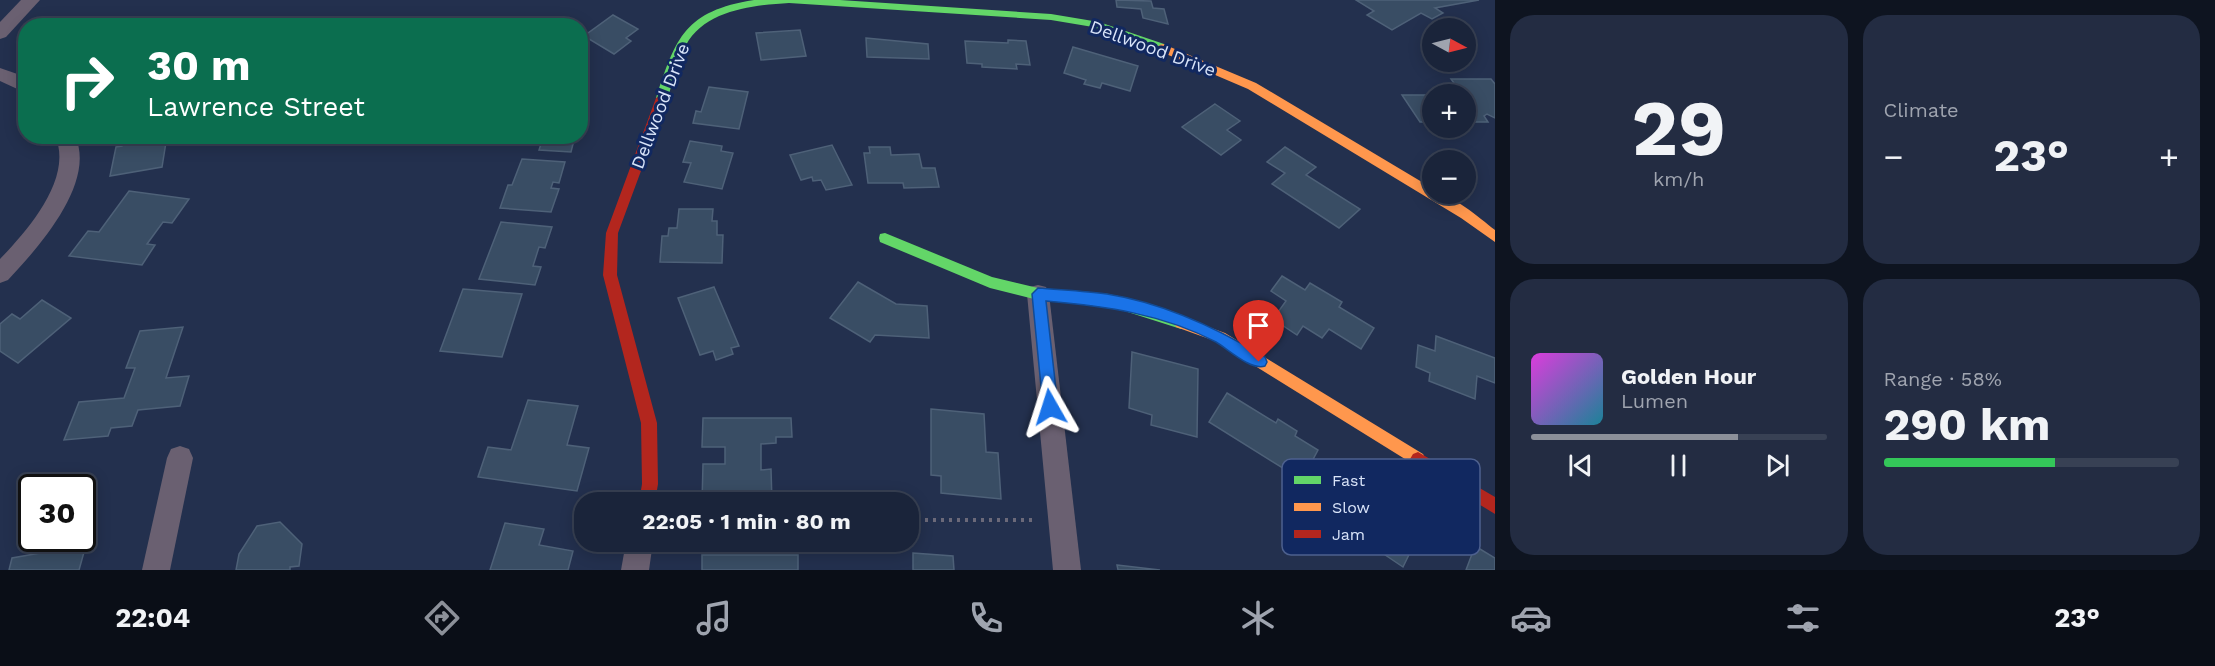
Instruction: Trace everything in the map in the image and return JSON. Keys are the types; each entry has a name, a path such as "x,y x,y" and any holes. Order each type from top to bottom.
{"street":[{"path":"0,33 31,0"},
{"name":"Dellwood Drive","path":"649,492 649,423 609,275 612,233 683,40 702,21 727,8 758,0 789,0 1051,17 1095,24 1161,46 1252,86 1465,214 1495,237"},
{"path":"0,74 18,81"},
{"path":"0,274 36,236 63,189 71,149 69,144"},
{"path":"885,238 990,282 1038,294 1109,300 1140,308 1220,337 1419,459"},
{"path":"1038,294 1067,570"},
{"path":"156,570 180,458"},
{"path":"1480,497 1495,506"},
{"path":"634,570 638,552"}],"path":[{"path":"919,520 1062,520"}],"building":[{"path":"1116,0 1151,1 1153,8 1164,9 1168,24 1143,18 1141,9 1117,7"},
{"path":"1356,0 1479,0 1435,8 1443,13 1430,18 1421,13 1392,30 1367,15 1374,11"},
{"path":"613,15 638,29 626,38 631,41 614,54 588,38 588,33"},
{"path":"800,30 806,56 761,60 756,33"},
{"path":"866,38 928,44 929,59 867,57"},
{"path":"1008,40 1026,41 1030,65 1016,64 1017,69 982,67 982,64 967,63 965,41 1008,43"},
{"path":"1073,47 1138,66 1130,91 1102,83 1100,88 1084,84 1086,80 1064,73"},
{"path":"1451,79 1491,79 1495,84 1495,118 1487,114 1484,116 1488,122 1476,122 1476,84 1455,84"},
{"path":"709,87 748,92 739,129 693,123 696,111 701,112"},
{"path":"1402,95 1422,95 1422,122"},
{"path":"1215,104 1240,121 1227,130 1241,140 1221,155 1182,127"},
{"path":"690,141 722,146 721,151 733,153 722,189 684,182 691,163 683,162"},
{"path":"122,144 166,144 162,167 110,176 116,147"},
{"path":"541,144 573,144 571,152 539,150"},
{"path":"832,145 852,185 826,190 821,180 813,181 812,177 801,180 790,155"},
{"path":"869,147 890,147 891,155 919,154 922,168 935,168 939,187 904,188 903,183 868,183 864,153 870,153"},
{"path":"1285,147 1316,167 1306,175 1360,209 1339,228 1272,184 1285,173 1267,162"},
{"path":"522,159 565,162 559,183 553,182 551,188 559,189 551,212 500,208 508,185 512,185"},
{"path":"129,191 189,199 172,223 163,222 147,244 155,245 142,265 69,256 88,231 99,232"},
{"path":"679,209 713,209 712,221 717,221 717,235 723,235 722,263 660,262 662,236 668,236 669,228 677,228"},
{"path":"501,222 552,227 545,248 539,247 533,266 541,267 535,285 479,279"},
{"path":"1282,276 1305,290 1310,283 1342,302 1339,307 1374,328 1361,349 1329,329 1322,338 1303,326 1297,335 1273,319 1286,301 1271,291"},
{"path":"858,282 896,304 927,306 929,338 875,335 870,342 830,318"},
{"path":"714,287 739,346 731,348 733,354 716,360 713,351 700,355 678,298"},
{"path":"463,289 522,294 502,357 440,351"},
{"path":"42,300 71,318 18,363 0,351 0,324 12,314 20,319"},
{"path":"183,327 166,378 189,376 180,406 138,410 132,426 111,428 108,436 64,440 79,402 124,398 135,368 126,368 140,331"},
{"path":"1436,336 1495,358 1495,383 1477,376 1475,399 1429,381 1430,373 1416,367 1418,345 1435,351"},
{"path":"1132,352 1198,369 1197,437 1151,425 1152,415 1129,408"},
{"path":"1227,393 1276,423 1278,419 1297,431 1295,436 1318,450 1313,459 1282,459 1282,468 1209,422"},
{"path":"528,400 578,406 567,445 589,448 577,491 478,477 488,447 511,450"},
{"path":"931,409 984,414 986,452 998,453 1001,499 941,493 941,476 931,475"},
{"path":"703,418 791,418 792,437 776,437 776,443 761,444 761,470 771,469 772,492 702,492 703,464 725,464 725,447 702,447"},
{"path":"280,522 302,544 299,566 290,567 290,570 236,570 239,554 257,526"},
{"path":"505,523 544,529 539,545 573,551 568,570 490,570"},
{"path":"1480,549 1495,558 1495,570 1466,570 1472,555 1480,555"},
{"path":"46,552 84,552 79,570 9,570 12,558"},
{"path":"913,553 953,556 954,570 913,570"},
{"path":"702,555 798,555 798,570 702,570"},
{"path":"1385,555 1409,555 1403,567"},
{"path":"1117,565 1160,570 1118,570"}],"traffic: fast":[{"path":"662,98 676,53 692,29 704,20 731,8 761,2 789,0 1051,17 1095,24 1163,48"},
{"path":"885,238 990,282 1038,294 1109,300 1181,323"}],"traffic: slow":[{"path":"1163,48 1252,86 1465,214 1495,237"},
{"path":"1181,323 1220,337 1418,459"}],"traffic: jam":[{"path":"649,492 649,423 610,275 612,233 662,98"},
{"path":"1480,497 1495,506"}],"route":[{"path":"1050,407 1038,294 1109,300 1168,316 1220,337 1259,362"}]}
